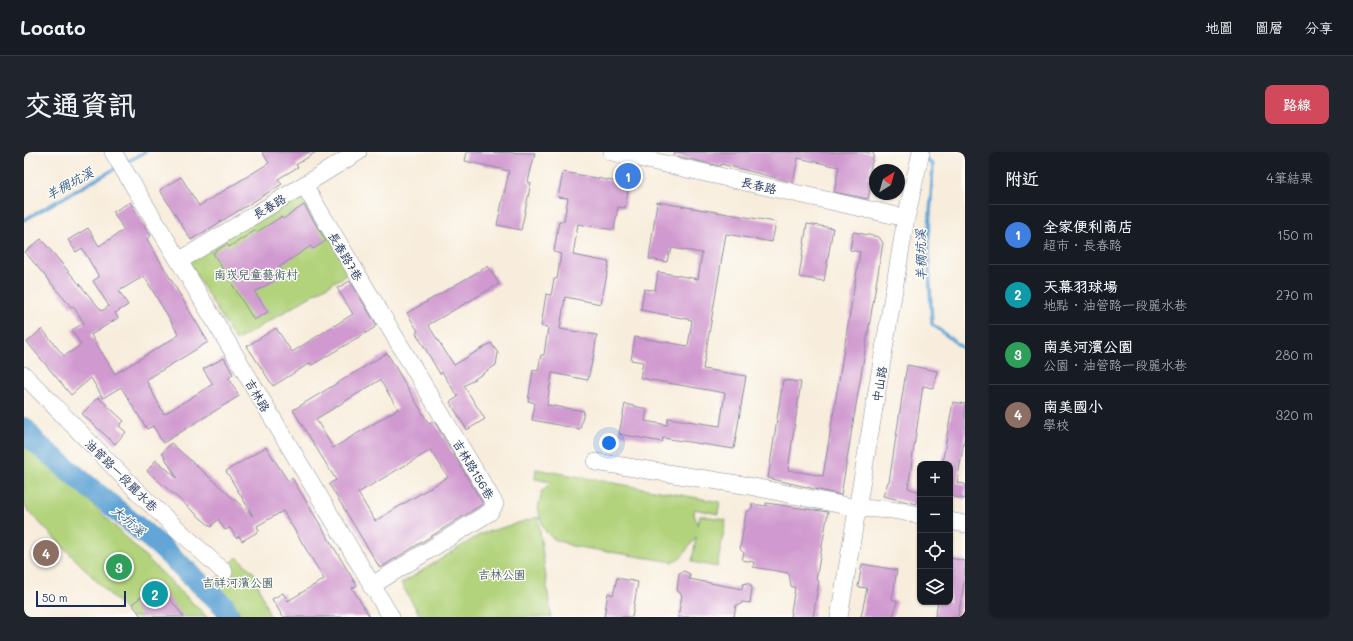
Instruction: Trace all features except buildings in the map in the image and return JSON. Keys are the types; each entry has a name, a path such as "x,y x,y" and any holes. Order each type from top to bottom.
{"street":[{"name":"長春路","path":"179,260 358,152"},
{"name":"長春路","path":"612,152 906,218"},
{"name":"吉林路","path":"115,155 179,260 371,586 391,617"},
{"name":"中山路","path":"839,617 906,218 920,159"},
{"name":"長春路7巷","path":"304,185 388,327"},
{"name":"吉林路156巷","path":"371,586 490,512 495,504 388,327"},
{"name":"油管路一段麗水巷","path":"24,375 146,500 224,572"},
{"path":"596,462 744,485 858,508 892,510 917,514"},
{"path":"953,522 965,524"}],"green space":[{"name":"南崁兒童藝術村","path":"302,191 351,272 236,341 187,260"},
{"path":"24,434 37,450 207,617 132,617 24,505"},
{"path":"536,469 720,502 718,514 695,509 694,514 698,526 700,515 726,520 717,567 692,562 696,537 680,559 673,562 572,546 552,538 546,532 542,524 538,508 542,491 551,482 535,479"},
{"name":"吉林公園","path":"538,517 551,617 421,617 401,584 481,534"},
{"name":"吉祥河濱公園","path":"237,557 254,573 270,617 240,617 235,605 214,581"}],"waterway":[{"name":"羊稠坑溪","path":"125,163 145,152"},
{"name":"羊稠坑溪","path":"924,158 933,165 928,248 932,324 965,350"},
{"name":"羊稠坑溪","path":"24,220 118,167"},
{"name":"大坑溪","path":"24,428 36,443 160,546 224,606 230,617"}],"place":[{"name":"全家便利商店","path":"628,176"},
{"name":"南美國小","path":"46,553"},
{"name":"南美河濱公園","path":"119,567"},
{"name":"天幕羽球場","path":"155,594"}]}
